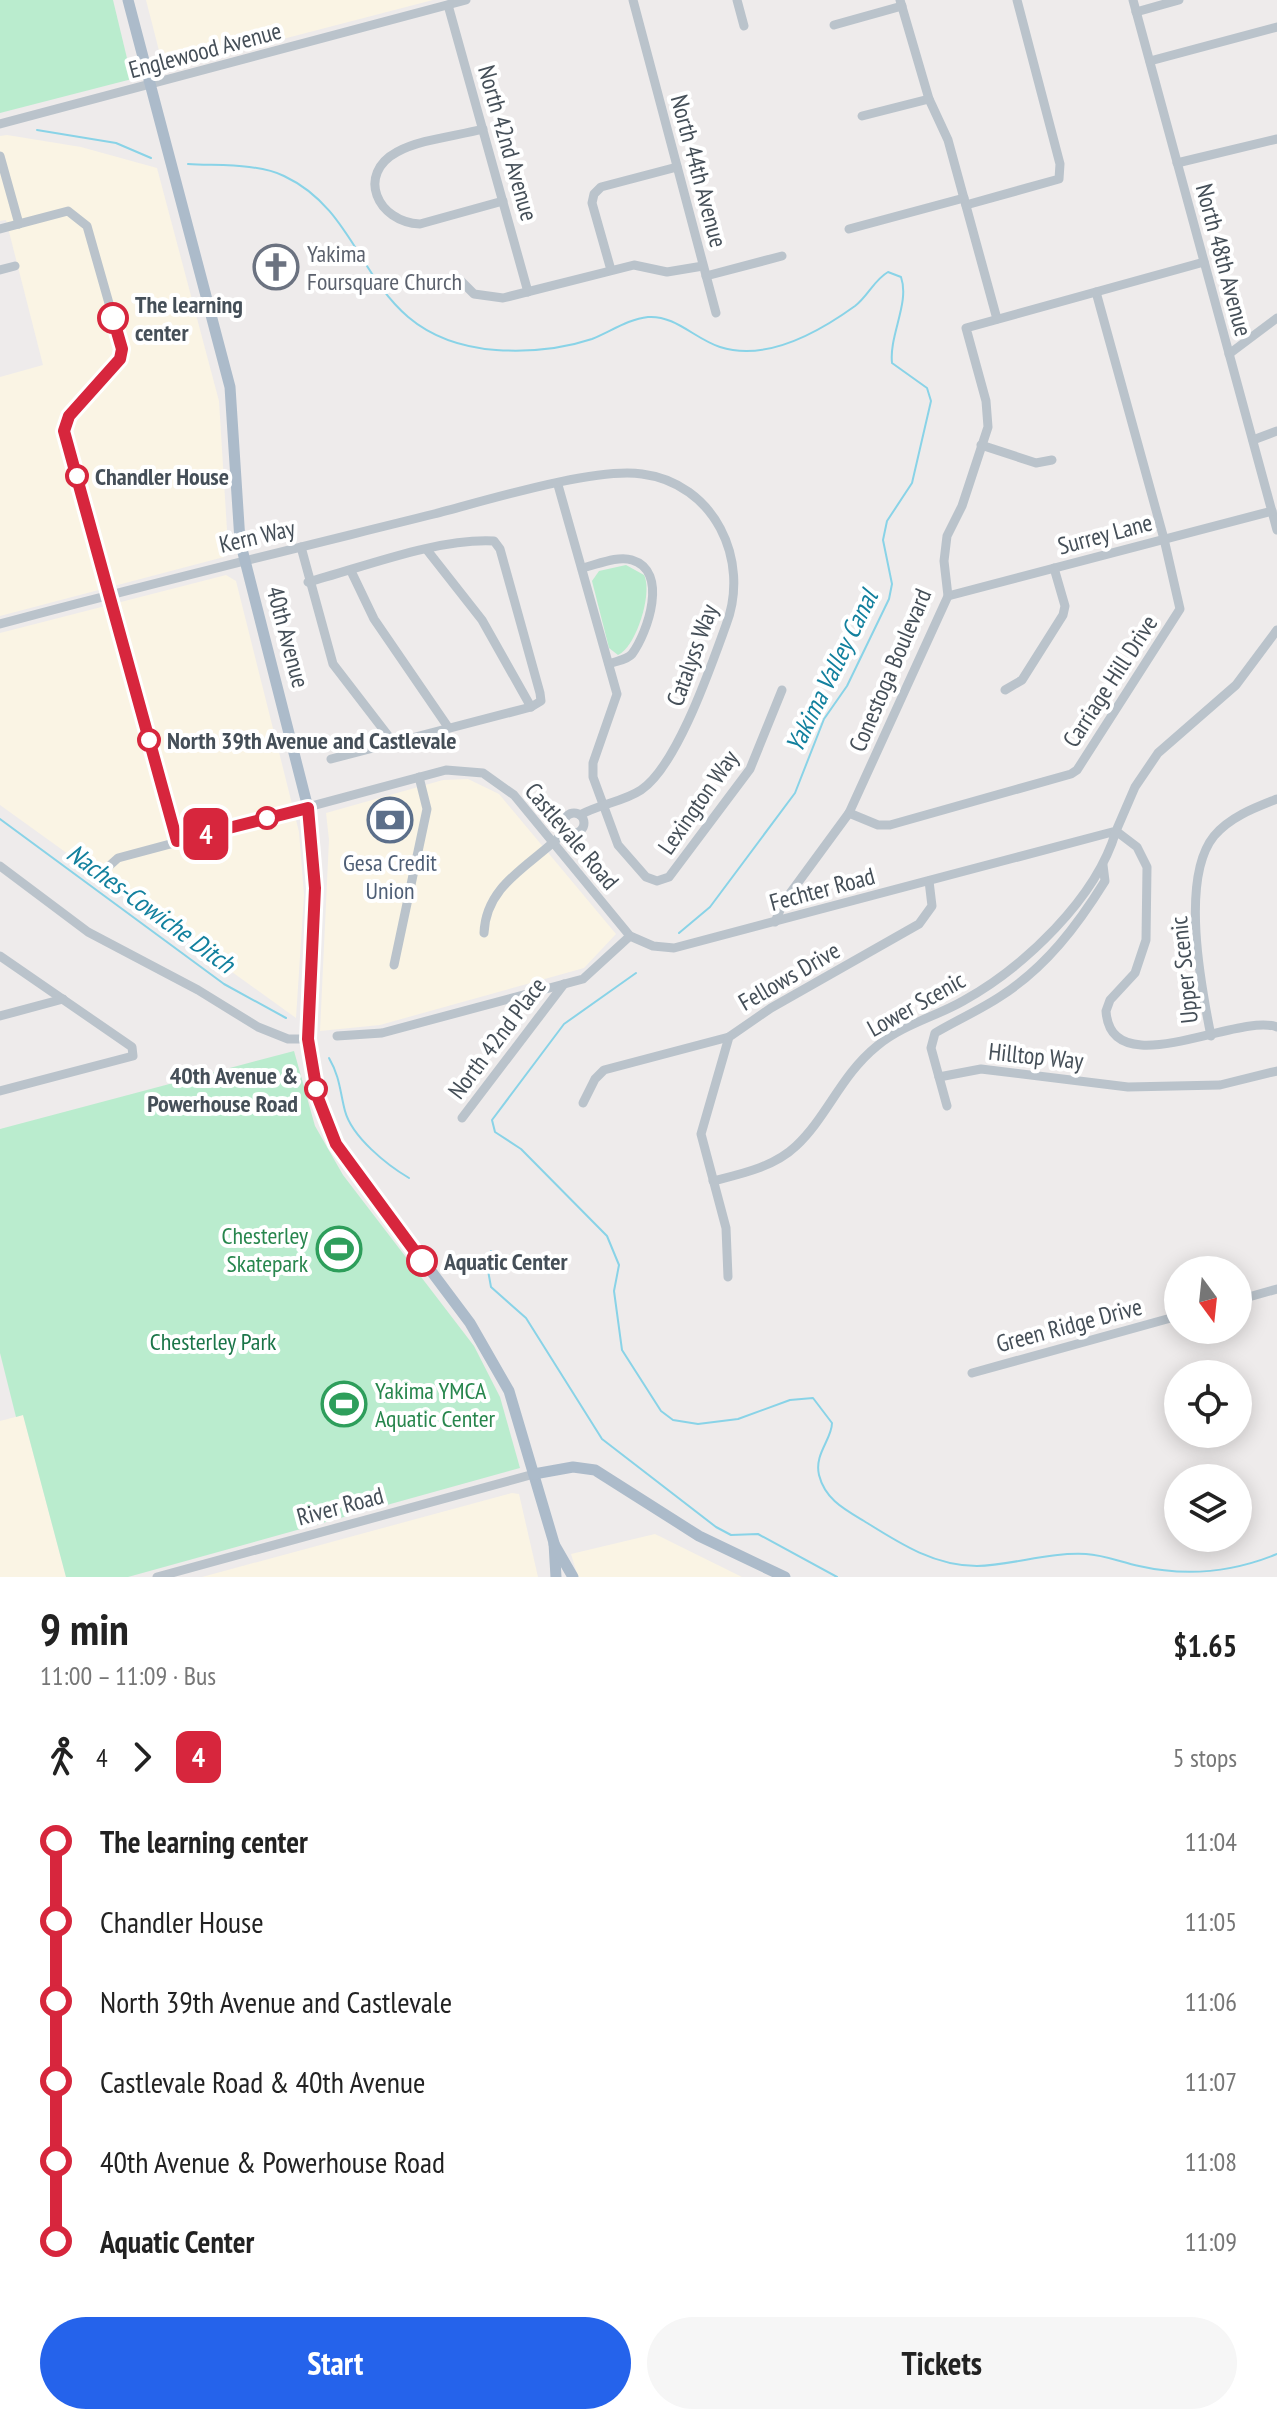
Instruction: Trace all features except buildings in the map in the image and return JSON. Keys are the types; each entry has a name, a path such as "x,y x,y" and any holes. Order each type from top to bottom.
{"main road":[{"name":"40th Avenue","path":"128,0 230,387 244,559 291,730 308,808 315,888 308,1039 318,1098 336,1144 488,1350 509,1391 554,1543"},
{"path":"534,1474 573,1467 595,1470 699,1536 785,1577"},
{"path":"554,1543 556,1577"},
{"path":"554,1543 573,1577"}],"street":[{"name":"Englewood Avenue","path":"0,124 466,0"},
{"name":"North 44th Avenue","path":"633,0 704,271 782,256"},
{"path":"737,0 744,26"},
{"path":"849,229 1059,179 1060,164 1017,0"},
{"name":"North 48th Avenue","path":"1133,0 1277,530"},
{"path":"1136,12 1179,0"},
{"path":"834,25 901,3 929,99 948,140 997,319"},
{"name":"North 42nd Avenue","path":"448,5 528,292"},
{"path":"1150,61 1277,27"},
{"path":"862,116 929,99"},
{"path":"483,129 398,152 382,168 377,181 379,205 398,221 420,224 503,201"},
{"path":"1177,163 1277,139"},
{"path":"0,156 19,224"},
{"path":"611,270 592,203 594,194 601,187 677,167"},
{"path":"0,229 68,211 87,226 122,349 120,359 69,416 64,431 177,841"},
{"name":"Conestoga Boulevard","path":"775,922 783,903 849,813 948,596 945,548 988,427 988,412 966,328 1204,262"},
{"path":"459,279 474,294 486,298 528,292 634,265 683,272 704,271 716,313"},
{"path":"0,270 15,266"},
{"name":"Carriage Hill Drive","path":"849,813 878,825 890,825 1065,777 1077,770 1180,609 1164,539 1096,292"},
{"path":"1229,354 1277,318"},
{"path":"1253,440 1277,431"},
{"path":"981,445 1036,463 1052,460"},
{"name":"Catalyss Way","path":"525,491 627,472 645,474 680,486 702,503 721,529 734,567 730,616 682,737 647,786 580,815 568,815 564,820 566,830"},
{"path":"558,485 617,694 592,770 605,802"},
{"name":"Kern Way","path":"0,624 244,559 525,491"},
{"name":"Surrey Lane","path":"948,596 1272,511"},
{"path":"308,582 427,550 478,540 494,541 500,549 540,693 541,701 531,707 331,759"},
{"path":"301,547 308,582 333,664 393,742"},
{"path":"427,550 482,620 531,707"},
{"path":"582,568 627,558 640,564 652,578 653,599 634,649 627,658 609,664"},
{"path":"1005,690 1022,680 1063,615 1063,598 1054,568"},
{"path":"351,571 374,619 448,727"},
{"path":"1116,831 1135,787 1158,753 1214,706 1255,662 1277,630"},
{"name":"Lexington Way","path":"605,802 618,845 651,880 669,877 750,769 782,690"},
{"name":"Castlevale Road","path":"108,867 118,858 177,841 446,770 483,773 514,795 552,845 630,936"},
{"path":"394,965 427,809 419,777"},
{"name":"Upper Scenic","path":"1116,831 1137,847 1147,867 1146,940 1135,973 1107,1006 1108,1027 1115,1038 1126,1044 1211,1036 1202,991 1197,918 1201,863 1208,843 1223,826 1277,799"},
{"name":"Catalyss Way","path":"566,830 575,834 581,830 584,824 580,815"},
{"name":"Catalyss Way","path":"484,933 485,913 495,892 566,830"},
{"name":"Lower Scenic","path":"713,1181 758,1168 797,1146 862,1059 891,1035 964,1000 1015,967 1068,913 1103,865 1116,831"},
{"name":"Fechter Road","path":"630,936 653,946 674,948 1116,831"},
{"name":"Hilltop Way","path":"1103,865 1105,881 1090,905 1034,972 994,1001 935,1033 931,1048 939,1077 981,1069 1128,1087 1220,1085 1277,1071"},
{"path":"0,866 5,875 88,932 198,990 258,1027 288,1039 308,1039"},
{"name":"Fellows Drive","path":"728,1277 726,1228 701,1124 729,1037 771,1008 919,924 932,906 929,881"},
{"path":"337,1036 382,1033 564,984 590,975 630,936"},
{"path":"0,956 132,1047 133,1056 0,1091"},
{"name":"North 42nd Place","path":"462,1118 564,984"},
{"path":"0,1016 63,999"},
{"path":"1211,1036 1263,1025 1277,1027"},
{"path":"583,1103 604,1070 729,1037"},
{"path":"939,1077 947,1106"},
{"path":"1252,1296 1277,1289"},
{"name":"Green Ridge Drive","path":"972,1373 1164,1320"},
{"name":"River Road","path":"157,1577 534,1474"},
{"path":"197,1566 200,1577"}],"shaded area":[{"path":"146,0 433,0 164,70"},
{"path":"0,136 81,147 157,168 219,401 228,546 224,557 0,616 0,377 43,365 6,220 0,221"},
{"path":"226,575 236,581 299,832 304,895 296,1018 0,805 0,633"},
{"path":"468,779 499,794 616,934 584,968 380,1025 320,1031 329,840 326,813 443,780"},
{"path":"23,1415 66,1577 0,1577 0,1421"},
{"path":"512,1493 519,1494 538,1577 202,1577"},
{"path":"655,1534 742,1577 578,1577 571,1554"}],"green space":[{"path":"0,0 113,0 132,79 0,113"},
{"path":"626,565 644,575 646,594 637,631 618,655 609,648 592,581 599,571"},
{"name":"Chesterley Park","path":"294,1051 315,1126 343,1175 474,1346 500,1397 520,1468 128,1577 66,1577 23,1415 16,1417 0,1353 0,1129"}],"waterway":[{"name":"Yakima Valley Canal","path":"37,130 116,143 151,158"},
{"name":"Yakima Valley Canal","path":"188,164 250,167 284,176 314,195 337,220 393,301 418,324 451,341 496,350 532,350 569,345 592,339 641,318 658,317 720,347 755,351 791,342 841,316 860,302 888,272 901,277 903,297 893,341 892,363 927,388 931,401 912,483 887,521 883,540 892,584 889,599 847,686 824,719 795,793 710,907 679,933"},
{"name":"Naches-Cowiche Ditch","path":"0,819 224,984 286,1018"},
{"name":"Yakima Valley Canal","path":"636,973 564,1024 492,1120 495,1132 521,1149 607,1236 619,1265 614,1291 622,1350 661,1411 673,1420 698,1424 738,1419 790,1400 813,1398 832,1423 818,1467 826,1491 849,1512 904,1545 946,1562 977,1566 1086,1554 1139,1566 1192,1572 1227,1569 1277,1554"},
{"name":"Naches-Cowiche Ditch","path":"329,1058 338,1078 345,1111 355,1131 381,1158 409,1178"},
{"name":"Naches-Cowiche Ditch","path":"491,1251 487,1265 491,1287 526,1318 602,1439 716,1527 731,1535 758,1534 837,1577"}],"bus line":[{"name":"4","path":"113,318 122,349 120,359 69,416 64,431 177,841 308,808 315,888 308,1039 318,1098 336,1144 422,1261"}],"place":[{"name":"Yakima Foursquare Church","path":"276,267"},
{"name":"The learning center","path":"113,318"},
{"name":"Chandler House","path":"77,476"},
{"name":"North 39th Avenue and Castlevale","path":"149,740"},
{"name":"Gesa Credit Union","path":"390,820"},
{"name":"40th Avenue & Powerhouse Road","path":"316,1089"},
{"name":"Chesterley Skatepark","path":"339,1249"},
{"name":"Aquatic Center","path":"422,1261"},
{"name":"Yakima YMCA Aquatic Center","path":"344,1404"}]}
